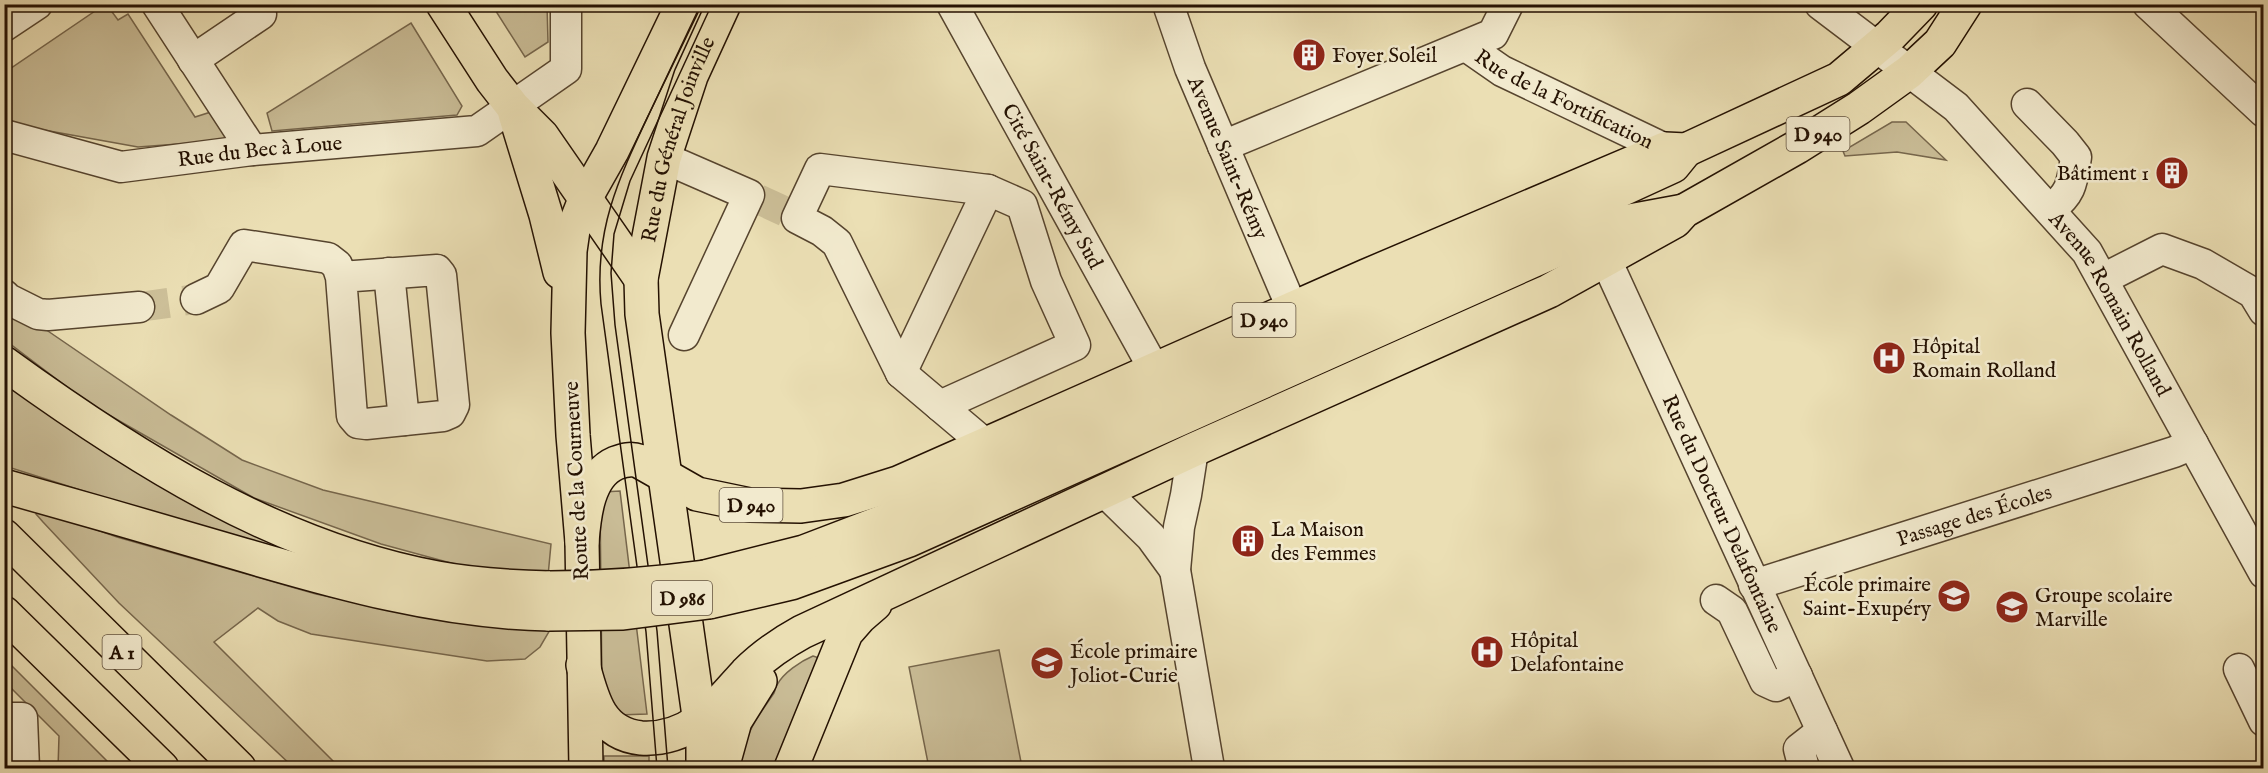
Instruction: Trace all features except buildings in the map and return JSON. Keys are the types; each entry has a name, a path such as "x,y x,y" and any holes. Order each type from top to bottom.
{"main road":[{"path":"443,4 492,81 513,107 542,136 641,279"},
{"name":"Rue du Général Joinville","path":"586,197 616,142 683,4"},
{"name":"Rue du Général Joinville","path":"641,279 664,158 691,76 724,4"},
{"name":"D 940","path":"582,542 584,520 595,483 606,468 623,461 634,459 698,494 750,505 801,506 844,500 898,483 1292,308 1831,84 1877,48 1921,4"},
{"name":"D 940","path":"584,665 590,693 600,716 624,734 655,739 666,737 700,722 748,672 773,650 801,632 1193,450 1548,291 1675,221 1684,211 1797,147 1859,108 1909,72 1940,43 1965,4"},
{"path":"513,107 556,256 568,333"},
{"path":"4,363 87,422 170,473 211,496 291,534 369,562 429,577 474,583 549,601 623,613 707,590 934,501 1173,395 1673,166 1676,150"},
{"name":"Route de la Courneuve","path":"586,197 573,230 570,251 568,333 573,435 582,542 586,768"},
{"path":"707,590 790,583 909,540 1595,233 1619,224 1684,211"},
{"name":"D 986","path":"641,279 642,314 703,744 703,768"},
{"path":"10,487 325,579 413,600 490,611 549,601"},
{"name":"A 1","path":"4,536 239,768"},
{"path":"791,768 846,633 868,610 912,579"},
{"name":"A 1","path":"4,613 162,768"},
{"path":"722,768 735,721 773,663 801,632"}],"street":[{"path":"4,27 38,4"},
{"path":"157,4 252,150"},
{"name":"Rue du Bec à Loue","path":"4,135 121,167 252,150 477,131 566,69 566,4"},
{"name":"Cité Saint-Rémy Sud","path":"952,4 1154,369"},
{"name":"Avenue Saint-Rémy","path":"1168,4 1190,68 1292,308"},
{"path":"1223,147 1493,34 1508,4"},
{"name":"Avenue Romain Rolland","path":"1820,4 1956,107 2087,252 2264,573"},
{"path":"2148,4 2264,112"},
{"path":"193,60 261,14"},
{"name":"Rue de la Fortification","path":"1466,46 1502,71 1676,150"},
{"path":"2028,104 2065,142 2076,157 2071,187 2064,199 2050,210"},
{"path":"664,158 753,197 684,335"},
{"path":"940,406 1076,345 1046,281 1022,205 988,190 820,169 793,215 822,231 837,243 901,373 940,406 985,444"},
{"path":"901,373 988,190"},
{"path":"196,299 219,288 244,245 328,258 337,265 341,277 352,416 358,423 366,424 443,416 450,413 454,405 441,275 437,270 341,277"},
{"path":"2103,279 2162,249 2203,264 2253,293 2264,311"},
{"name":"Rue du Docteur Delafontaine","path":"1606,260 1839,768"},
{"path":"389,273 404,420"},
{"path":"4,295 38,314 48,315 139,307"},
{"name":"Passage des Écoles","path":"1754,585 2174,452 2193,444"},
{"path":"1193,450 1179,527 1175,570 1209,768"},
{"path":"1104,491 1150,537 1175,570"},
{"path":"1716,600 1732,611 1765,681 1776,686 1797,676"},
{"path":"2239,669 2264,721"},
{"path":"4,718 22,718 24,768"},
{"path":"1804,768 1799,749 1822,730"}],"shaded area":[{"path":"107,5 118,20 128,14 195,117 214,111 231,140 138,147 5,123 4,73"},
{"path":"492,5 547,5 548,42 525,57"},
{"path":"411,23 462,106 457,115 272,131 267,113"},
{"path":"1892,122 1906,122 1946,160 1897,152 1845,156 1843,151"},
{"path":"4,301 171,415 242,460 323,490 551,544 548,576 491,574 381,544 254,498 88,403 5,340"},
{"path":"4,380 285,545 284,551 165,517 5,466"},
{"path":"620,491 647,714 618,715 602,689 600,501 603,492"},
{"path":"38,509 117,537 316,594 442,620 550,630 540,647 525,659 487,661 311,634 278,621 258,608 214,642 340,768 294,768 119,603 36,514"},
{"path":"999,650 1021,762 990,768 929,768 909,667"},
{"path":"813,656 819,658 781,768 740,768 751,728 774,693 776,686 783,676"},
{"path":"4,658 114,768 58,768 59,736 9,686 5,686"},
{"path":"604,756 649,756 649,768 604,768"}],"tunnel":[{"path":"758,199 788,213"},
{"path":"139,307 196,299"}],"tram line":[{"path":"657,768 646,632 601,304 601,252 605,228 619,182 701,4"},
{"path":"668,768 657,631 615,325 611,273 614,234 630,181 712,4"}],"place":[{"name":"Foyer Soleil","path":"1309,55"},
{"name":"Bâtiment 1","path":"2172,173"},
{"name":"Hôpital Romain Rolland","path":"1889,358"},
{"name":"La Maison des Femmes","path":"1248,541"},
{"name":"École primaire Saint-Exupéry","path":"1954,596"},
{"name":"Groupe scolaire Marville","path":"2012,607"},
{"name":"Hôpital Delafontaine","path":"1487,652"},
{"name":"École primaire Joliot-Curie","path":"1047,663"}]}
